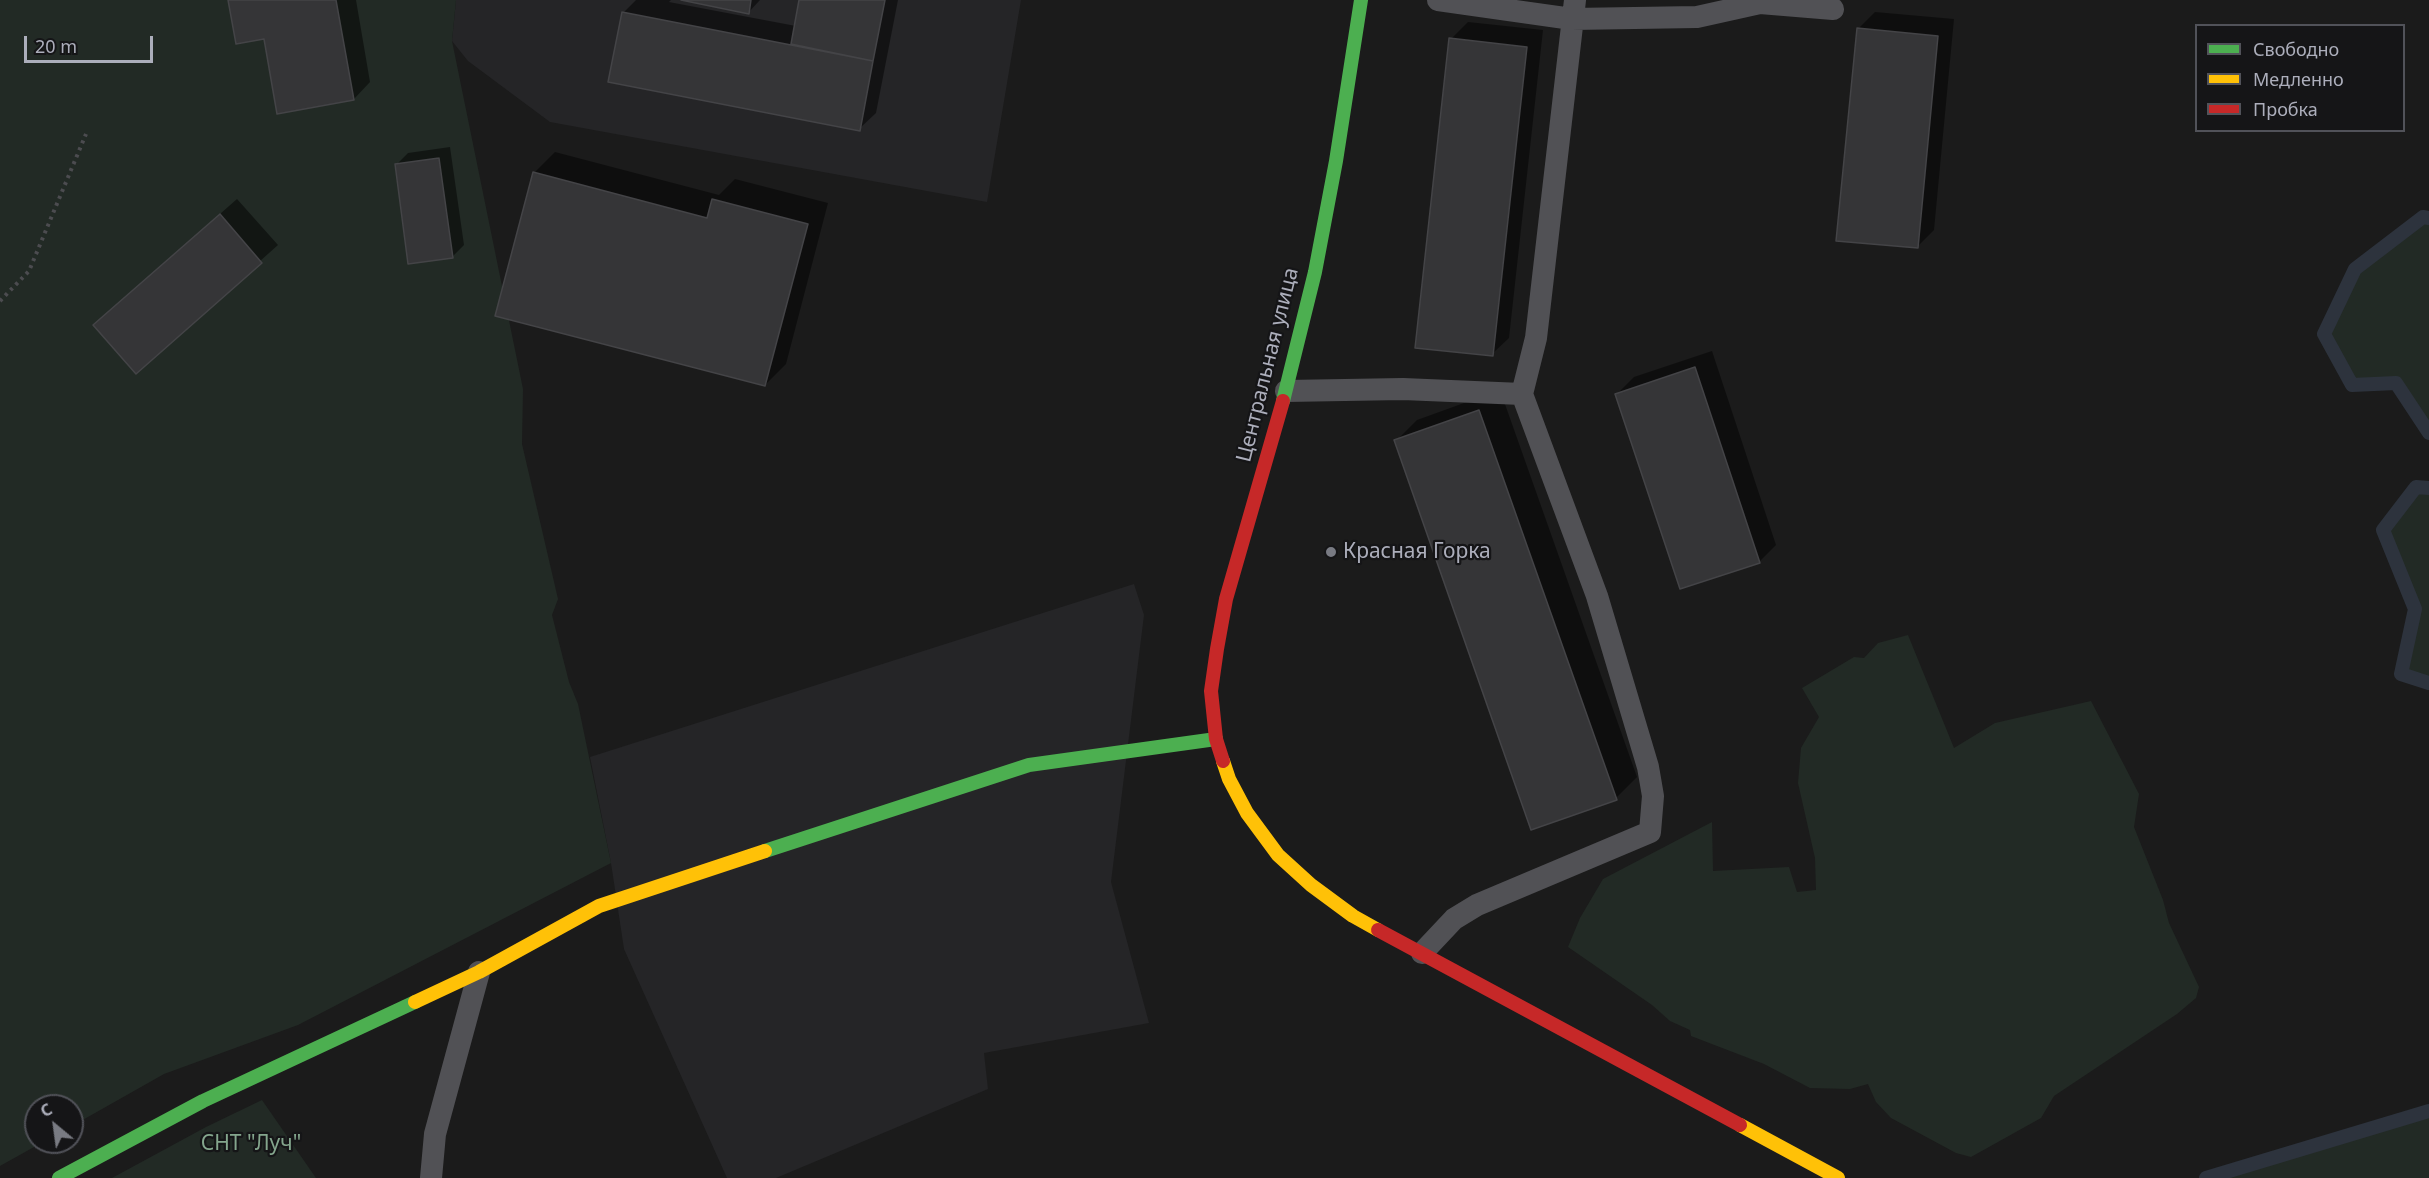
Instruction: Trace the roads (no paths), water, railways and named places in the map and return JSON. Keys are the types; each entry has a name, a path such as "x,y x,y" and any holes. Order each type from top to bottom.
{"street":[{"name":"Центральная улица","path":"1360,0 1336,161 1314,272 1286,392 1226,599 1211,691 1216,739 1233,788 1247,813 1278,855 1311,885 1353,916 1838,1178"},
{"path":"59,1178 203,1101 479,972 599,906 1029,765 1216,739"}],"lane":[{"path":"1438,0 1574,9 1701,8 1760,3 1833,9"},
{"path":"1422,953 1454,919 1477,905 1650,832 1653,796 1648,766 1597,596 1522,394 1536,338 1574,9"},
{"path":"1286,392 1403,389 1522,394"},
{"path":"431,1178 435,1134 479,972"}],"waterway":[{"path":"2429,218 2423,217 2355,269 2324,334 2352,385 2396,383 2429,433"},
{"path":"2429,488 2416,487 2383,530 2415,609 2401,674 2429,683"},
{"path":"2206,1178 2429,1111"}],"place":[{"name":"Красная Горка","path":"1331,552"}],"park label":[{"name":"СНТ \"Луч\"","path":"251,1144"}]}
